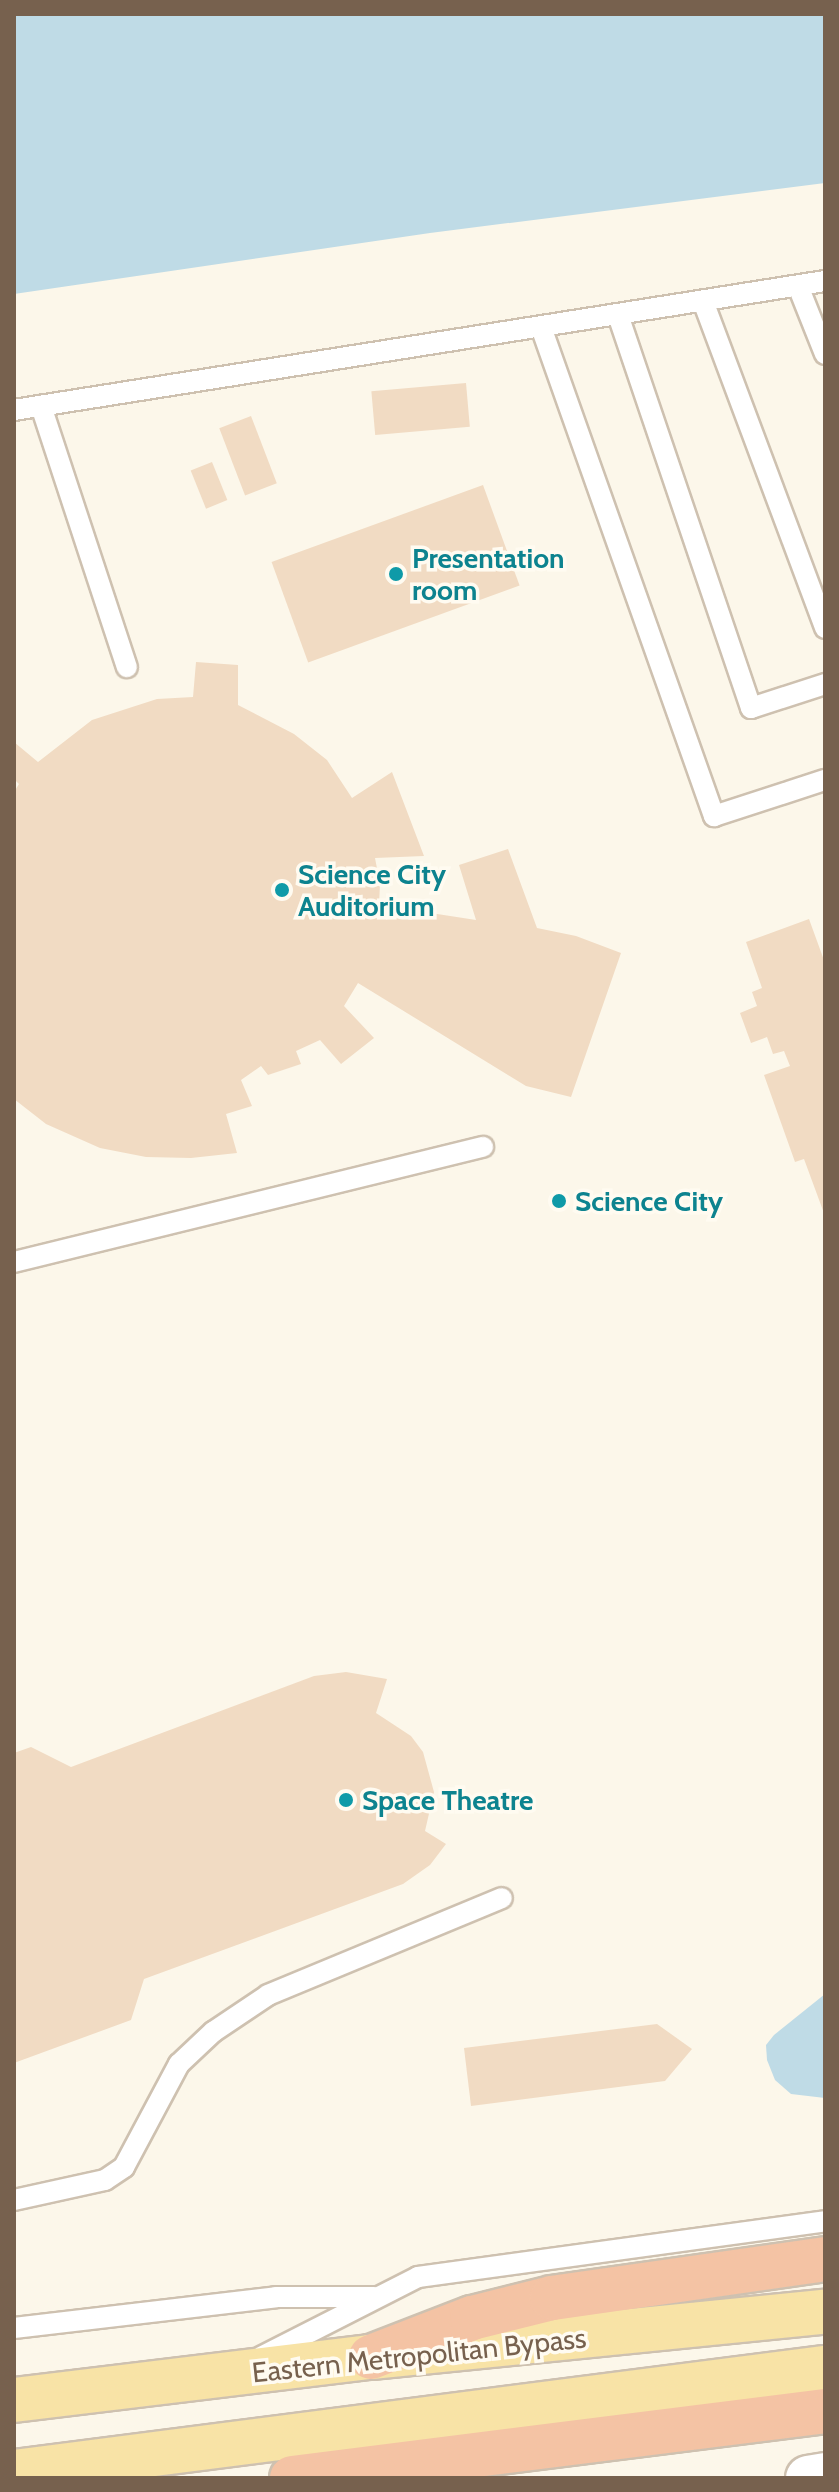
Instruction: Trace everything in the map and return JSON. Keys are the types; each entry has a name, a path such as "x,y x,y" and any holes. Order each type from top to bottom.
{"highway":[{"path":"371,2357 472,2318 552,2298 825,2259"},
{"path":"292,2478 825,2411"}],"main road":[{"name":"Eastern Metropolitan Bypass","path":"14,2400 371,2357 825,2312"},
{"path":"14,2472 825,2368"}],"street":[{"path":"808,2478 825,2475"}],"lane":[{"path":"14,410 825,281"},
{"path":"798,286 825,354"},
{"path":"703,301 825,628"},
{"path":"618,315 751,708 825,684"},
{"path":"541,327 714,816 825,780"},
{"path":"41,406 127,667"},
{"path":"14,1262 483,1147"},
{"path":"14,2200 105,2180 124,2167 179,2064 213,2032 268,1995 502,1898"},
{"path":"229,2374 418,2277 825,2221"},
{"path":"14,2328 276,2297 378,2297"}],"water":[{"path":"14,14 825,14 825,183 430,233 14,294"},
{"path":"825,1994 825,2098 791,2094 775,2080 767,2060 766,2045"}],"building":[{"path":"466,383 470,427 375,435 371,391"},
{"path":"251,416 277,483 245,495 219,428"},
{"path":"212,462 227,500 206,509 191,471"},
{"name":"Presentation room","path":"483,485 520,586 308,663 272,562"},
{"path":"196,662 238,665 238,705 294,734 327,760 352,798 392,772 424,856 375,858 380,884 379,905 476,920 459,865 508,849 537,928 576,936 621,953 571,1097 526,1086 358,983 344,1006 374,1038 341,1064 320,1040 296,1051 301,1064 268,1075 261,1066 241,1080 252,1106 226,1114 237,1153 191,1158 146,1157 100,1148 46,1124 14,1099 14,792 19,784 14,779 14,742 38,762 92,720 157,699 193,697"},
{"path":"809,919 825,963 825,1216 804,1159 795,1162 764,1075 790,1066 784,1051 773,1054 767,1037 751,1043 740,1013 757,1006 752,992 762,988 746,942"},
{"path":"346,1672 387,1679 376,1713 411,1736 423,1752 434,1792 425,1831 446,1844 430,1865 403,1884 144,1979 131,2020 14,2063 14,1753 31,1747 71,1767 314,1676"},
{"path":"657,2024 692,2049 665,2081 471,2106 464,2048"}],"place":[{"name":"Presentation room","path":"396,574"},
{"name":"Science City Auditorium","path":"282,890"},
{"name":"Science City","path":"559,1201"},
{"name":"Space Theatre","path":"346,1800"}]}
